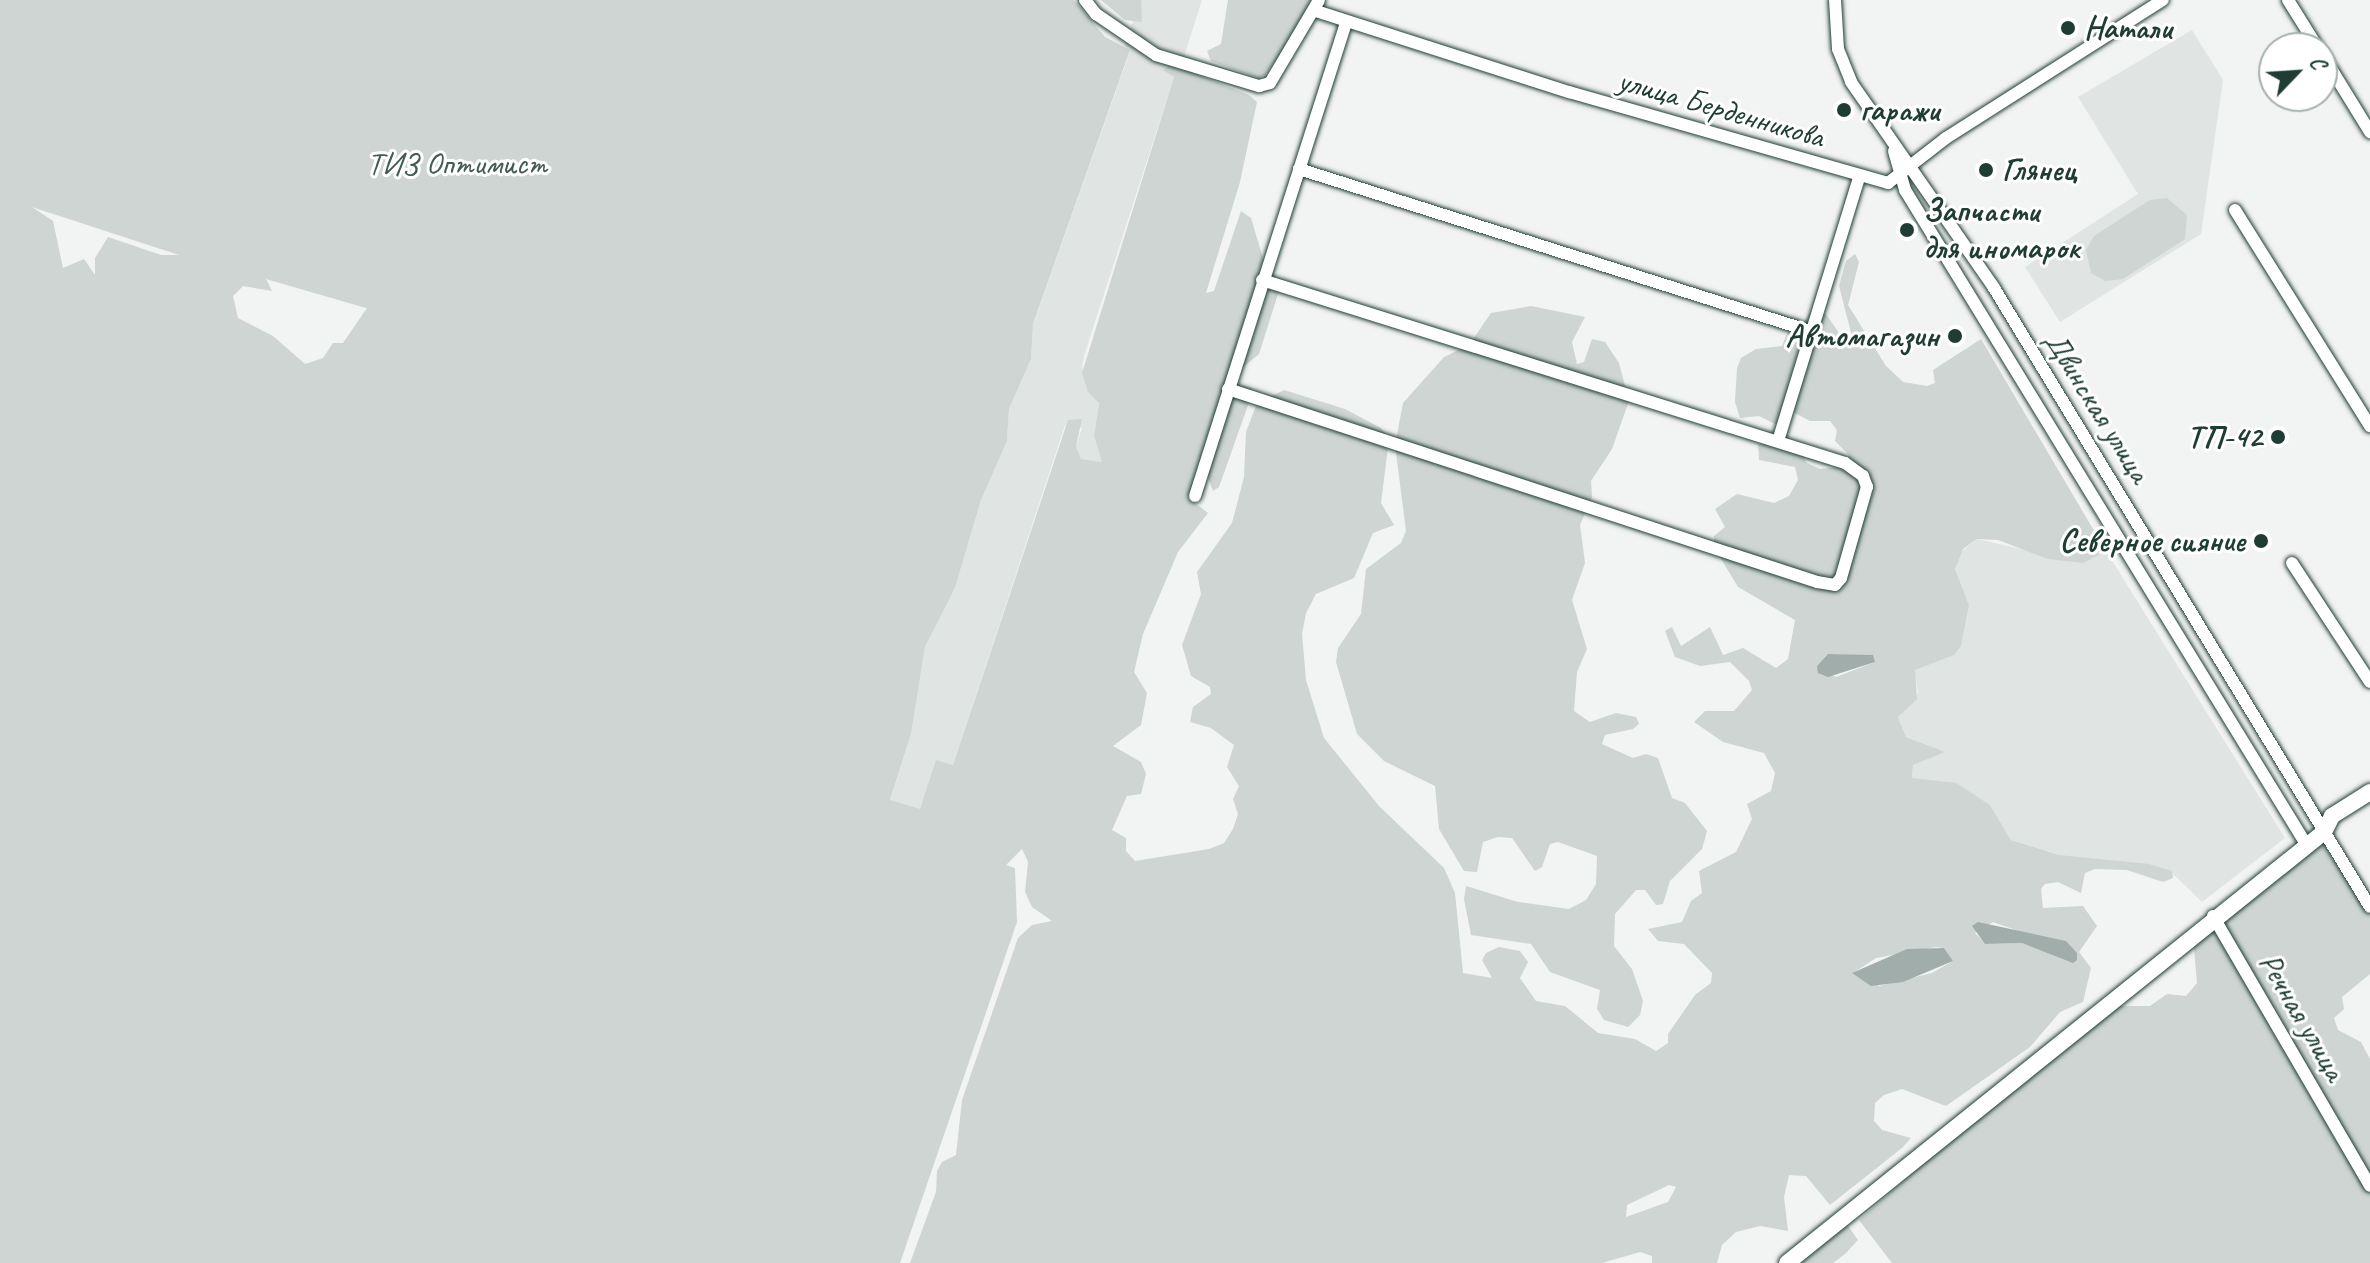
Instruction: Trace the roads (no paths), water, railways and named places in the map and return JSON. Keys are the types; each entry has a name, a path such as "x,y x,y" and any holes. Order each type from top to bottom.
{"main road":[{"path":"1787,1263 2213,916 2324,832 2332,816 2370,792"}],"street":[{"path":"1085,0 1096,14 1156,55 1259,86 1270,83 1317,6"},
{"name":"Двинская улица","path":"1835,0 1835,30 1844,64 1893,147 1902,177 2306,844"},
{"path":"1902,177 1946,138 2163,0"},
{"path":"2288,0 2308,32"},
{"name":"улица Берденникова","path":"1317,6 1346,24 1859,177 1888,183 1902,177"},
{"path":"1195,496 1346,24"},
{"path":"2338,80 2370,132"},
{"name":"Двинская улица","path":"1893,147 1913,167 1994,288 2370,907"},
{"path":"1299,169 1813,332"},
{"path":"1778,441 1859,177"},
{"path":"2235,210 2370,426"},
{"path":"1228,389 1835,585 1860,513 1867,487 1863,476 1845,463 1262,280"},
{"path":"2292,563 2370,682"},
{"name":"Речная улица","path":"2213,916 2370,1186"}],"place":[{"name":"Натали","path":"2068,28"},
{"name":"гаражи","path":"1844,110"},
{"name":"Глянец","path":"1986,170"},
{"name":"Запчасти для иномарок","path":"1907,230"},
{"name":"Автомагазин","path":"1955,336"},
{"name":"ТП-42","path":"2278,437"},
{"name":"Северное сияние","path":"2261,541"}],"park label":[{"name":"ТИЗ Оптимист","path":"457,164"}]}
